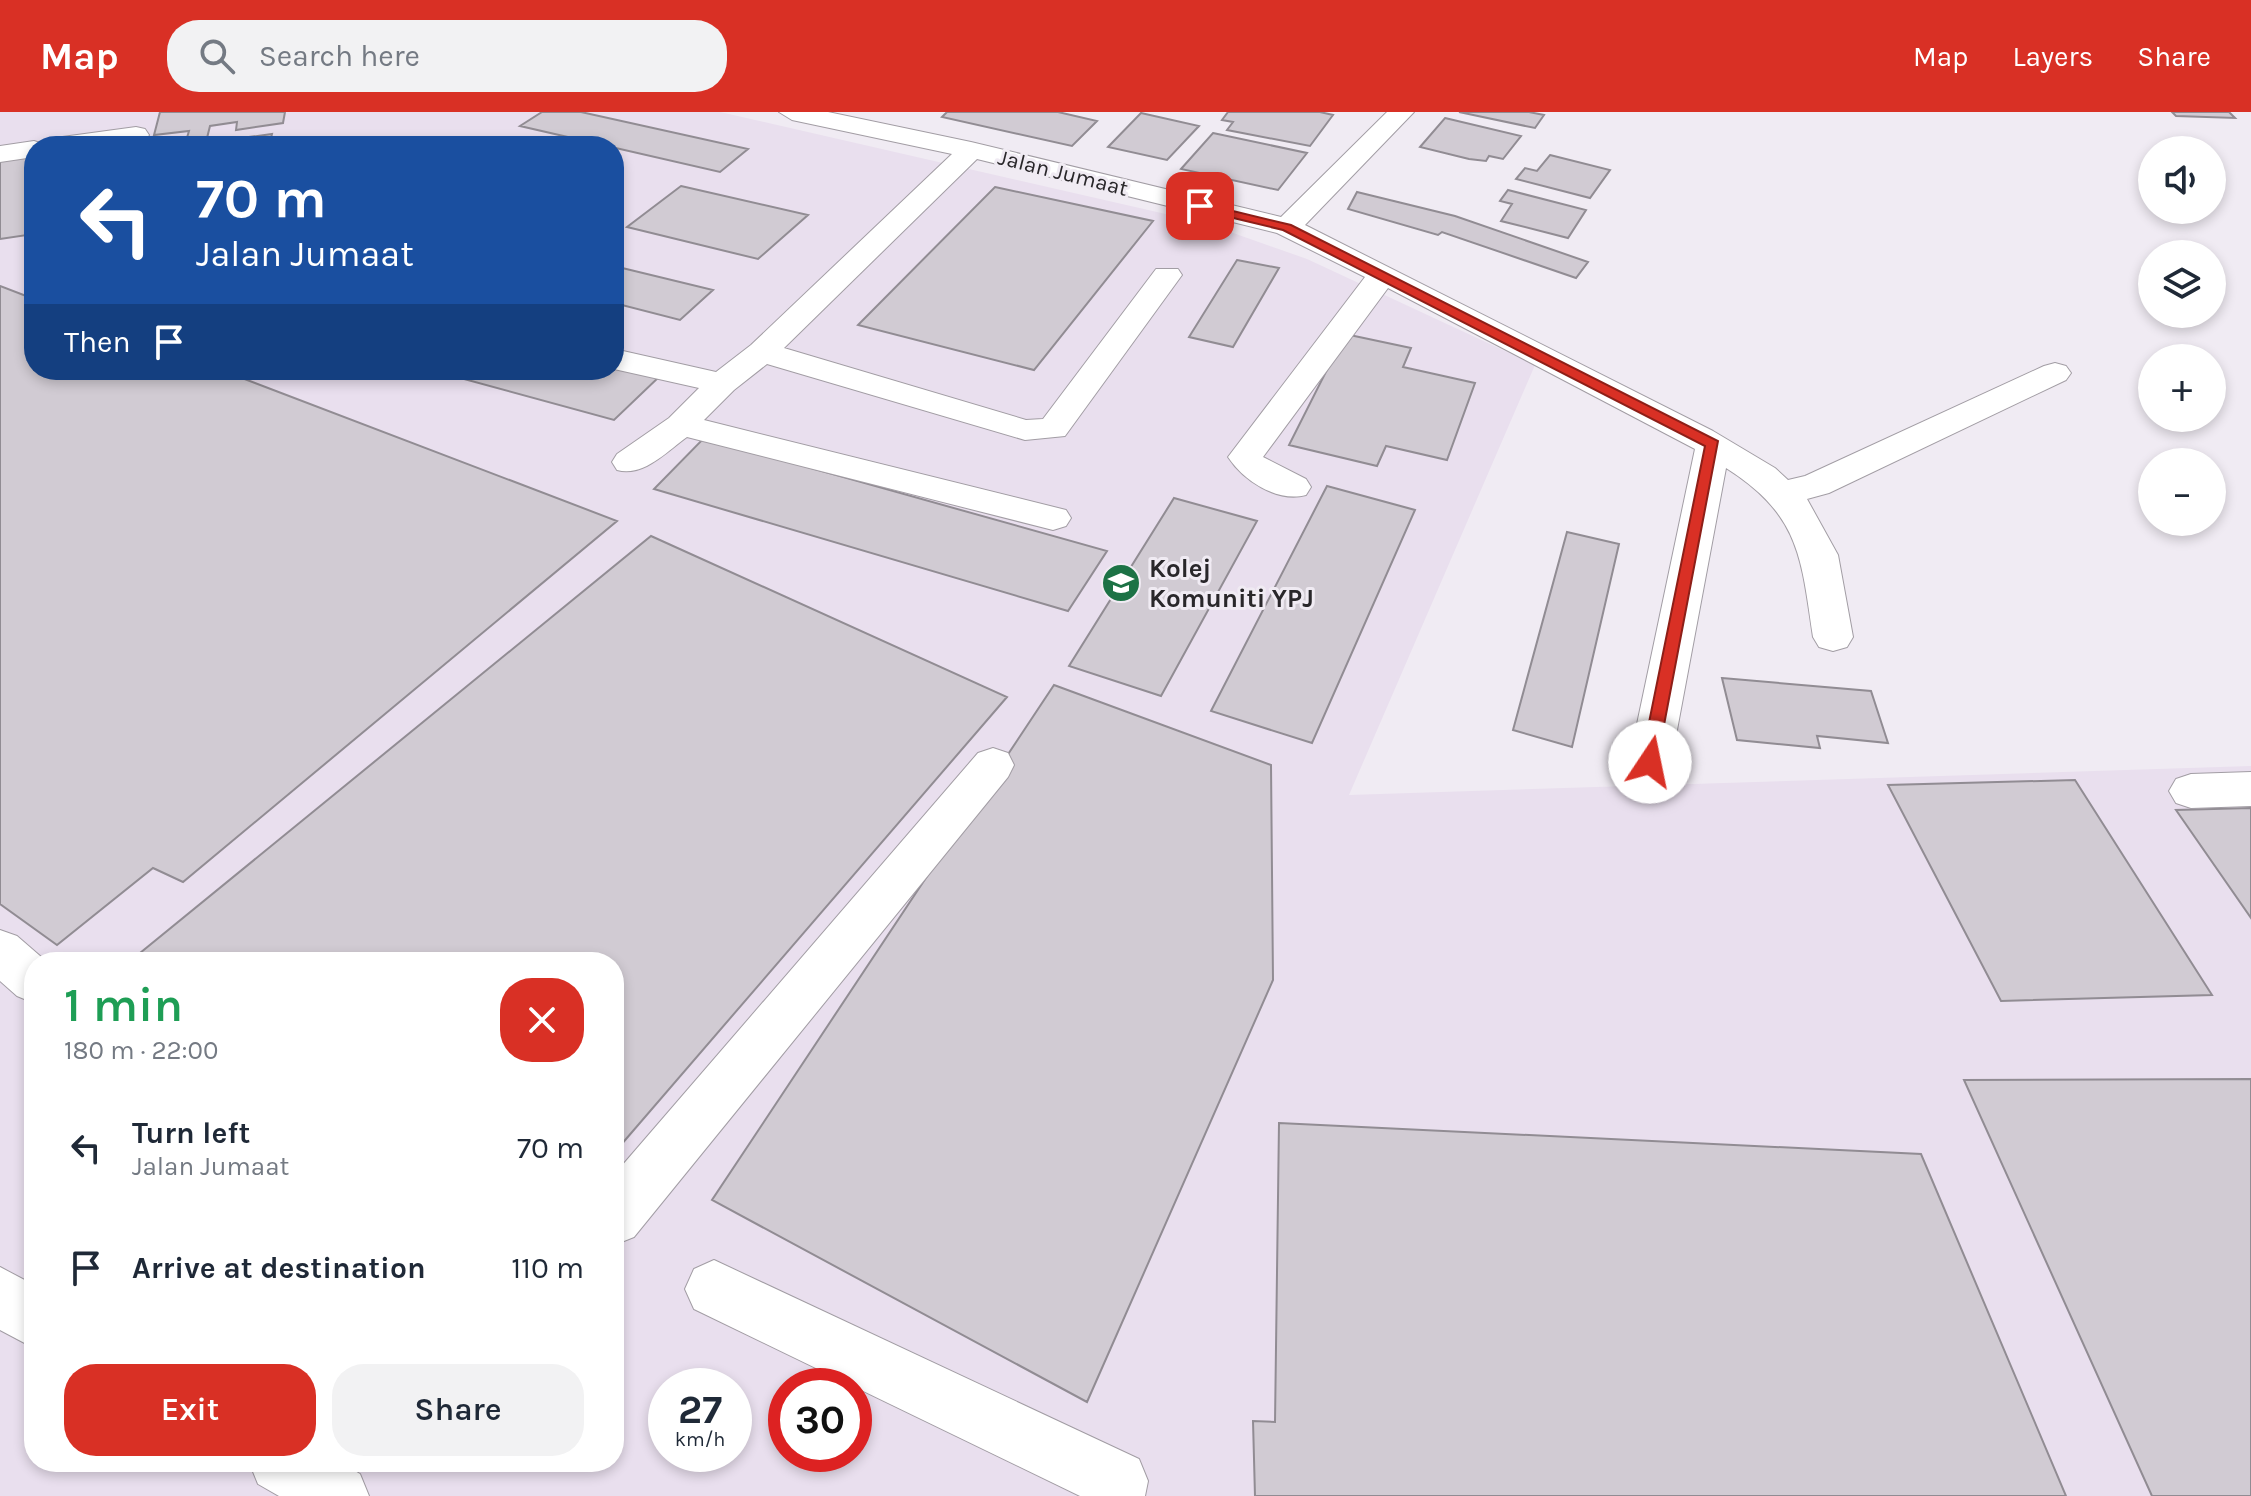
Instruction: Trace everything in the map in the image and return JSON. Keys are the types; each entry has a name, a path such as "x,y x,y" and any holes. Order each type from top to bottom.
{"street":[{"name":"Jalan Jumaat","path":"792,112 879,120 971,150 1287,227 1383,274 1713,445 1763,476 1799,512 1819,555 1833,637"},
{"path":"1287,227 1401,112"},
{"path":"129,136 136,135"},
{"path":"0,154 24,150"},
{"path":"629,462 681,425 722,383 762,352 971,150"},
{"path":"1293,487 1251,466 1245,457 1383,274"},
{"path":"762,352 1025,430 1053,429 1167,275"},
{"path":"624,361 722,383"},
{"path":"1783,493 1816,485 2055,373"},
{"path":"681,425 1053,518"},
{"path":"1650,762 1713,445"},
{"path":"624,1205 993,765"},
{"path":"2191,791 2251,789"},
{"path":"0,951 24,972"},
{"path":"714,1289 1117,1481 1114,1496"},
{"path":"297,1472 338,1496"}],"shaded area":[{"path":"0,112 720,112 1205,223 1307,259 1535,365 1349,795 2251,766 2251,1496 0,1496"}],"building":[{"path":"160,112 285,112 283,123 236,130 237,122 210,126 208,136 188,136 189,131 154,135"},
{"path":"542,112 581,112 748,149 720,172 624,150 624,136 563,136 520,126"},
{"path":"947,112 1058,112 1097,121 1072,146 942,117"},
{"path":"1228,112 1320,112 1333,115 1310,146 1227,130 1233,122 1222,120"},
{"path":"1459,112 1529,112 1544,115 1535,128"},
{"path":"2172,112 2229,112 2235,118 2176,116"},
{"path":"1141,113 1199,126 1167,160 1108,147"},
{"path":"1445,118 1521,136 1503,159 1489,156 1486,161 1420,147"},
{"path":"1213,133 1307,153 1278,190 1181,169"},
{"path":"24,152 24,235 0,239 0,155"},
{"path":"1550,155 1610,170 1590,198 1516,179 1525,168 1537,171"},
{"path":"681,186 808,215 758,259 627,227"},
{"path":"995,187 1153,221 1034,370 858,325"},
{"path":"1508,190 1586,210 1568,238 1501,221 1512,204 1500,201"},
{"path":"1357,192 1455,216 1588,262 1576,278 1442,232 1438,235 1348,209"},
{"path":"1237,260 1279,268 1233,347 1189,337"},
{"path":"624,268 713,290 680,320 624,306"},
{"path":"0,286 24,295 24,380 247,380 617,521 183,882 153,868 57,945 0,904"},
{"path":"1345,334 1411,348 1403,367 1475,383 1447,460 1386,446 1377,466 1289,445"},
{"path":"624,366 661,375 614,420 468,380 624,380"},
{"path":"704,438 1107,551 1068,611 654,489"},
{"path":"1327,486 1415,510 1312,743 1211,711"},
{"path":"1174,498 1257,521 1161,696 1069,666"},
{"path":"1567,532 1619,544 1572,747 1513,730"},
{"path":"651,536 1007,697 624,1141 624,952 141,952"},
{"path":"1722,678 1871,691 1888,743 1817,736 1820,748 1737,740"},
{"path":"1054,685 1271,765 1273,980 1087,1402 712,1200"},
{"path":"2075,780 2212,995 2001,1001 1888,785"},
{"path":"2251,808 2251,918 2176,810"},
{"path":"2251,1079 2251,1496 2152,1496 1964,1080"},
{"path":"1279,1123 1921,1154 2066,1496 1255,1496 1253,1421 1275,1422"}],"place":[{"name":"Kolej Komuniti YPJ","path":"1121,583"}],"route":[{"path":"1200,206 1287,227 1713,445 1650,762"}]}
